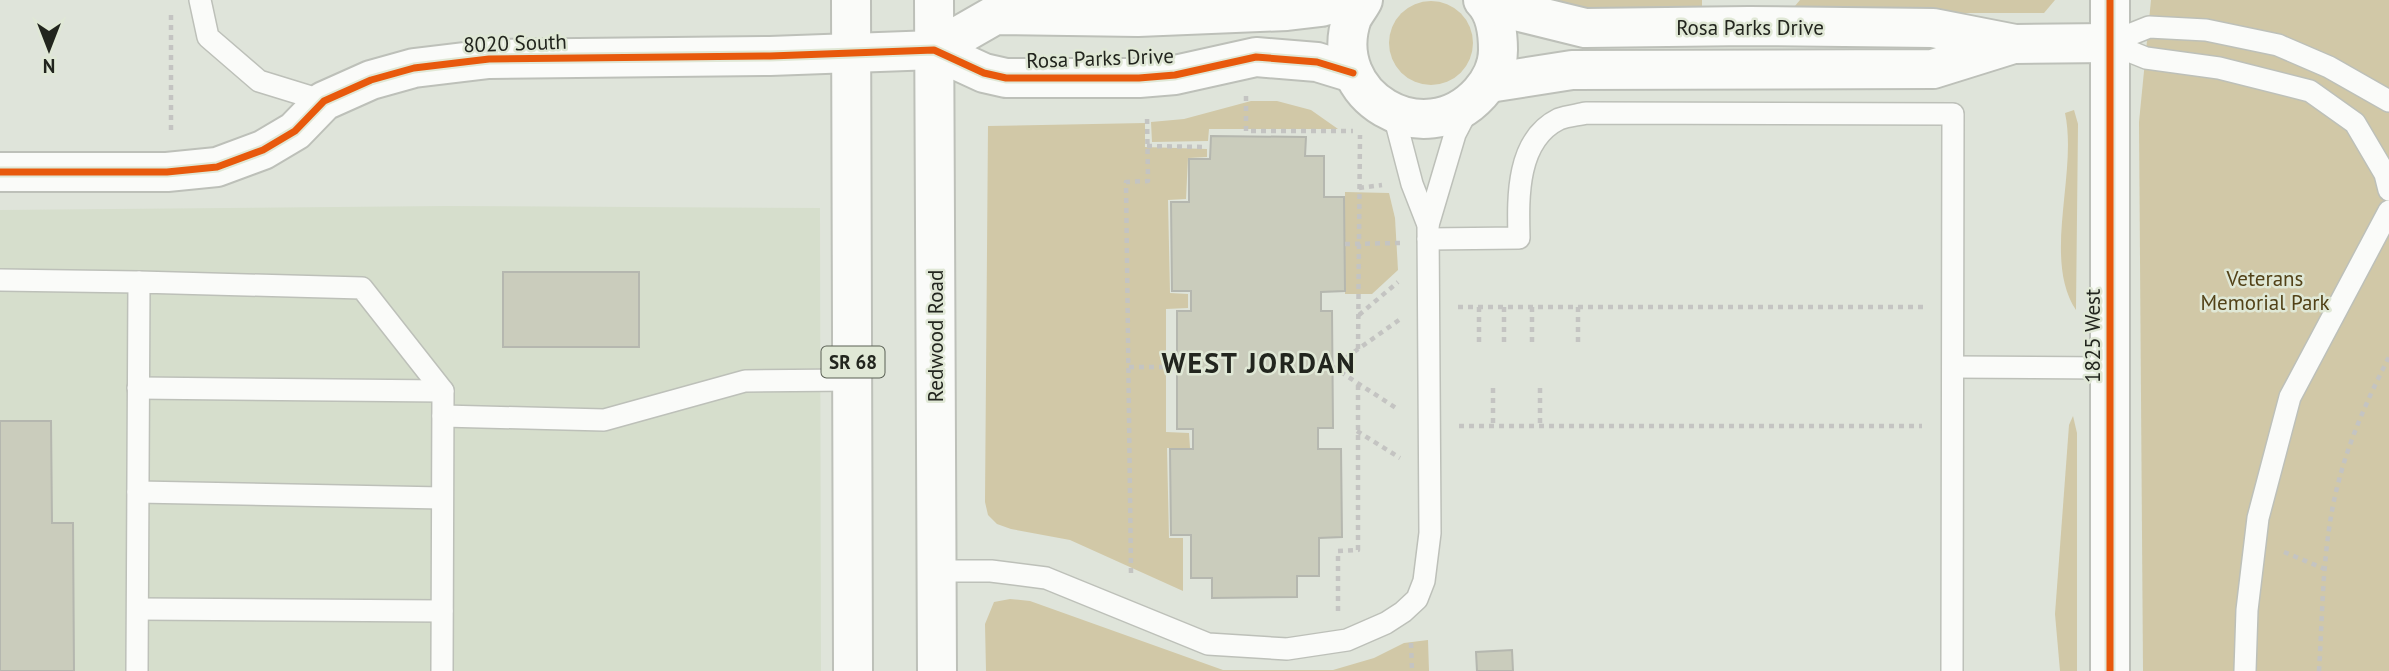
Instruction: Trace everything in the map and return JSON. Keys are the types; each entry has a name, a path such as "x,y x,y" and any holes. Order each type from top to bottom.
{"street":[{"name":"SR 68","path":"851,0 853,671"},
{"name":"Redwood Road","path":"934,0 937,671"},
{"name":"Rosa Parks Drive","path":"934,50 995,15 1138,17 1287,11 1321,7 1346,0"},
{"path":"1363,0 1352,18 1348,46 1353,73 1368,96 1394,114"},
{"name":"1825 West","path":"2109,0 2110,671"},
{"name":"Rosa Parks Drive","path":"1485,2 1585,28 1933,28 2015,44 2109,43"},
{"path":"1479,94 1498,57 1498,30 1485,2"},
{"name":"Rosa Parks Drive","path":"1394,114 1418,120 1446,117 1479,94 1572,70 1933,69 2015,44"},
{"name":"8020 South","path":"0,172 167,172 217,167 263,150 295,131 324,101 370,80 414,68 489,58 852,54 934,50"},
{"name":"Rosa Parks Drive","path":"934,50 984,73 1006,78 1139,78 1175,75 1256,57 1317,62 1353,73"}],"lane":[{"path":"200,0 208,37 259,81 324,101"},
{"name":"Rosa Parks Drive","path":"2109,43 2148,27 2206,30 2278,45 2329,67 2389,101"},
{"name":"Rosa Parks Drive","path":"2109,43 2146,58 2219,68 2310,92 2355,123 2385,174 2389,190"},
{"path":"936,571 992,571 1046,578 1208,644 1287,649 1347,640 1386,623 1403,612 1416,599 1424,581 1430,533 1428,232 1455,134 1479,94"},
{"path":"1428,232 1518,238 1521,176 1540,133 1560,119 1586,113 1953,114 1952,671"},
{"path":"1394,114 1428,232"},
{"path":"2245,671 2247,610 2258,518 2290,397 2389,211"},
{"path":"0,280 362,288 443,391 442,671"},
{"path":"137,671 139,282"},
{"path":"1953,367 2109,368"},
{"path":"443,416 604,420 745,381 853,380"},
{"path":"138,388 443,391"},
{"path":"138,492 442,498"},
{"path":"138,609 442,611"}],"path":[{"path":"167,172 171,142 171,13"},
{"path":"1246,92 1246,131 1358,133 1358,349"},
{"path":"1131,573 1126,182 1147,181 1147,113"},
{"path":"1147,146 1207,147"},
{"path":"1359,188 1393,184"},
{"path":"1345,244 1401,243"},
{"path":"1359,315 1401,279"},
{"path":"1458,307 1929,307"},
{"path":"1479,307 1479,345"},
{"path":"1504,307 1504,345"},
{"path":"1532,307 1532,345"},
{"path":"1578,307 1578,346"},
{"path":"1398,320 1333,367 1399,411"},
{"path":"2319,671 2325,569 2330,523 2339,481 2366,405 2389,357"},
{"path":"1129,367 1177,367"},
{"path":"1338,618 1338,551 1358,550 1358,383"},
{"path":"1493,388 1493,426"},
{"path":"1540,388 1540,426"},
{"path":"1458,426 1930,426"},
{"path":"1357,431 1400,458"},
{"path":"2281,551 2325,569"},
{"path":"1411,643 1412,671"}],"shaded area":[{"path":"445,206 820,208 821,671 0,671 0,210"}],"green space":[{"path":"1526,0 1702,0 1702,9 1581,17"},
{"path":"1800,0 2055,0 2044,13 1789,13"},
{"name":"Veterans Memorial Park","path":"2151,0 2389,0 2389,671 2143,671 2139,122"},
{"path":"1431,1 1454,8 1466,20 1473,43 1466,66 1454,78 1431,85 1408,78 1396,66 1389,43 1396,20 1408,8"},
{"path":"1251,101 1277,101 1311,110 1338,129 1209,129 1208,141 1152,142 1151,122 1184,119"},
{"path":"2074,110 2078,124 2076,310 2066,289 2061,241 2068,137 2065,113"},
{"path":"1145,123 1145,147 1207,149 1207,157 1188,158 1186,199 1168,200 1170,293 1188,294 1188,308 1166,309 1166,432 1189,433 1190,448 1167,448 1169,538 1183,538 1183,591 1070,540 997,524 988,515 985,502 988,126"},
{"path":"1345,192 1389,193 1395,218 1398,270 1372,294 1345,294"},
{"path":"2073,416 2077,433 2077,671 2060,671 2055,614 2069,425"},
{"path":"1010,599 1030,601 1223,670 1333,670 1374,658 1404,643 1428,640 1429,671 986,671 985,624 994,602"}],"building":[{"path":"1211,136 1306,137 1305,156 1324,156 1324,197 1344,197 1345,291 1321,292 1321,311 1332,311 1333,428 1318,428 1318,449 1341,449 1342,537 1319,538 1319,576 1297,576 1297,597 1212,598 1212,578 1191,578 1191,535 1171,535 1170,449 1193,449 1193,429 1177,429 1177,311 1191,311 1191,291 1172,291 1171,202 1189,202 1189,159 1210,159"},
{"path":"503,272 639,272 639,347 503,347"},
{"path":"0,421 51,421 52,523 73,523 74,671 0,671"},
{"path":"1512,650 1513,671 1477,671 1476,652"}],"cycle path":[{"path":"2110,0 2110,671"},
{"path":"0,172 167,172 217,167 263,150 295,131 324,101 371,80 414,68 489,59 770,56 934,50 984,73 1006,78 1139,78 1175,75 1256,57 1317,62 1353,73"}],"district":[{"name":"WEST JORDAN","path":"1259,362"}]}
